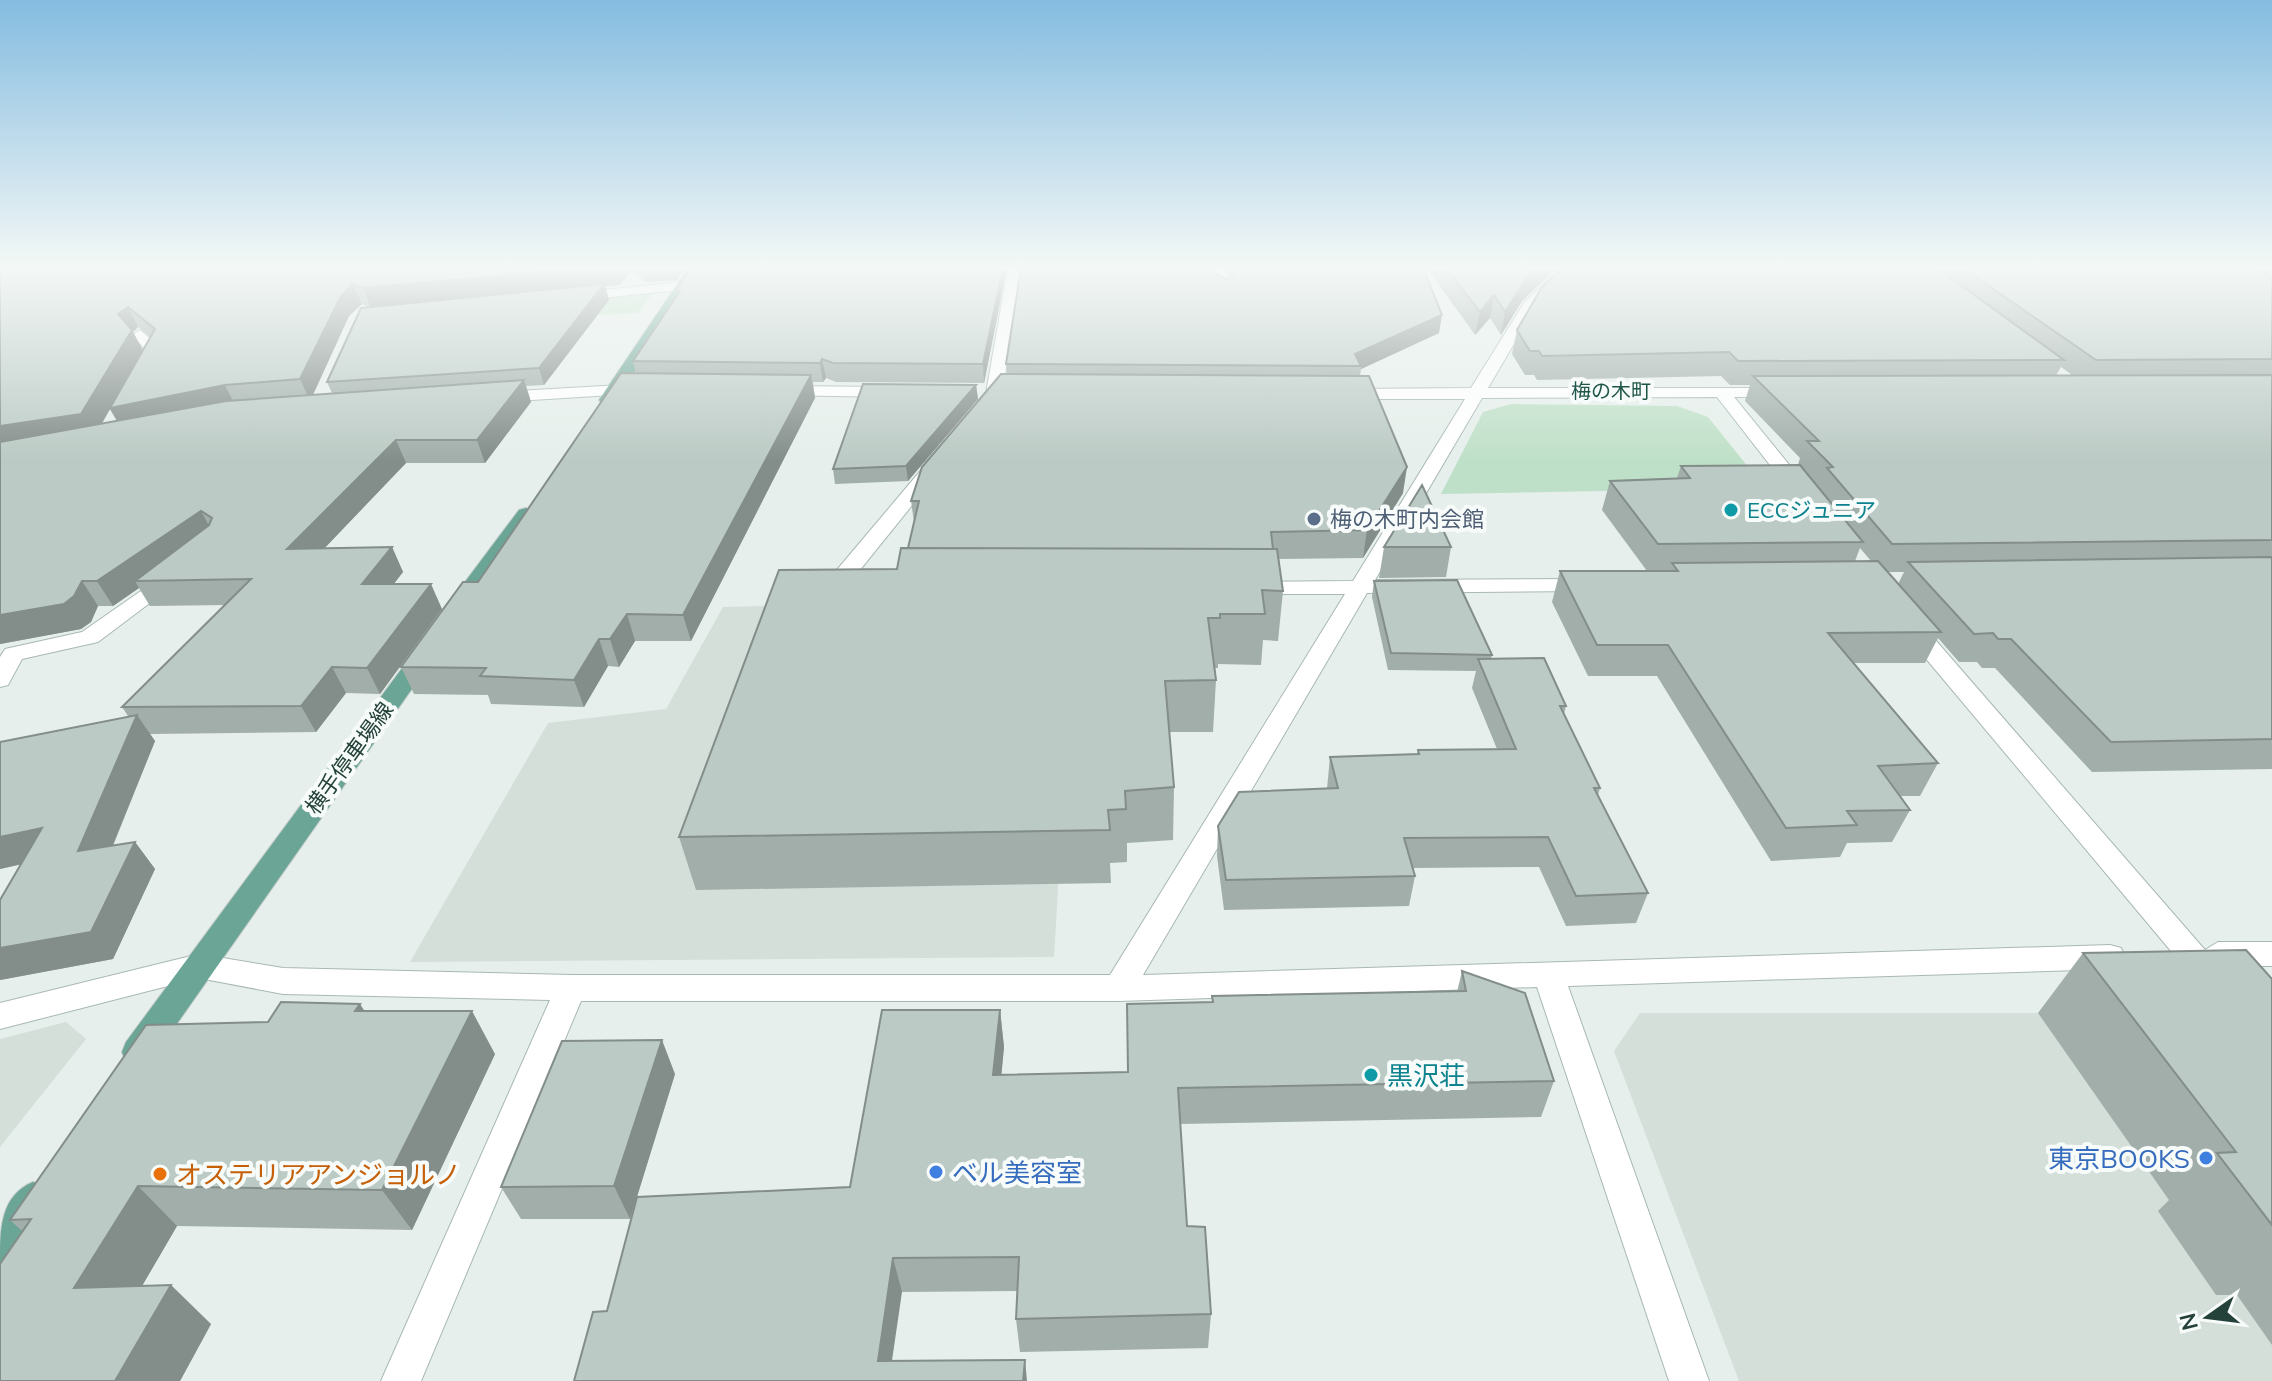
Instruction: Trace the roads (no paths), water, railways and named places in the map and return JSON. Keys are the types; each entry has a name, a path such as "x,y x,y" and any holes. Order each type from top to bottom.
{"main road":[{"path":"598,414 653,332"},
{"name":"横手停車場線","path":"117,1080 542,491"},
{"path":"0,1245 54,1169"}],"street":[{"path":"964,430 994,394 1004,332"},
{"path":"1119,988 1363,588 1514,332"},
{"path":"133,390 155,350 140,335"},
{"path":"476,398 617,388 664,389"},
{"path":"758,390 916,393"},
{"path":"1323,394 1799,392"},
{"path":"1722,393 1807,499"},
{"path":"865,589 833,589 944,455"},
{"path":"0,680 13,654 90,637 188,563"},
{"path":"1223,588 1602,585"},
{"path":"1893,605 2192,954"},
{"path":"0,1016 199,966 283,981 571,988 1119,988 2272,954"},
{"path":"1548,973 1689,1381"},
{"path":"401,1381 571,988"}],"place":[{"name":"ECCジュニア","path":"1731,510"},
{"name":"梅の木町内会館","path":"1314,519"},
{"name":"黒沢荘","path":"1371,1075"},
{"name":"東京BOOKS","path":"2206,1158"},
{"name":"ベル美容室","path":"936,1172"},
{"name":"オステリアアンジョルノ","path":"160,1174"}],"district":[{"name":"梅の木町","path":"1611,390"}]}
